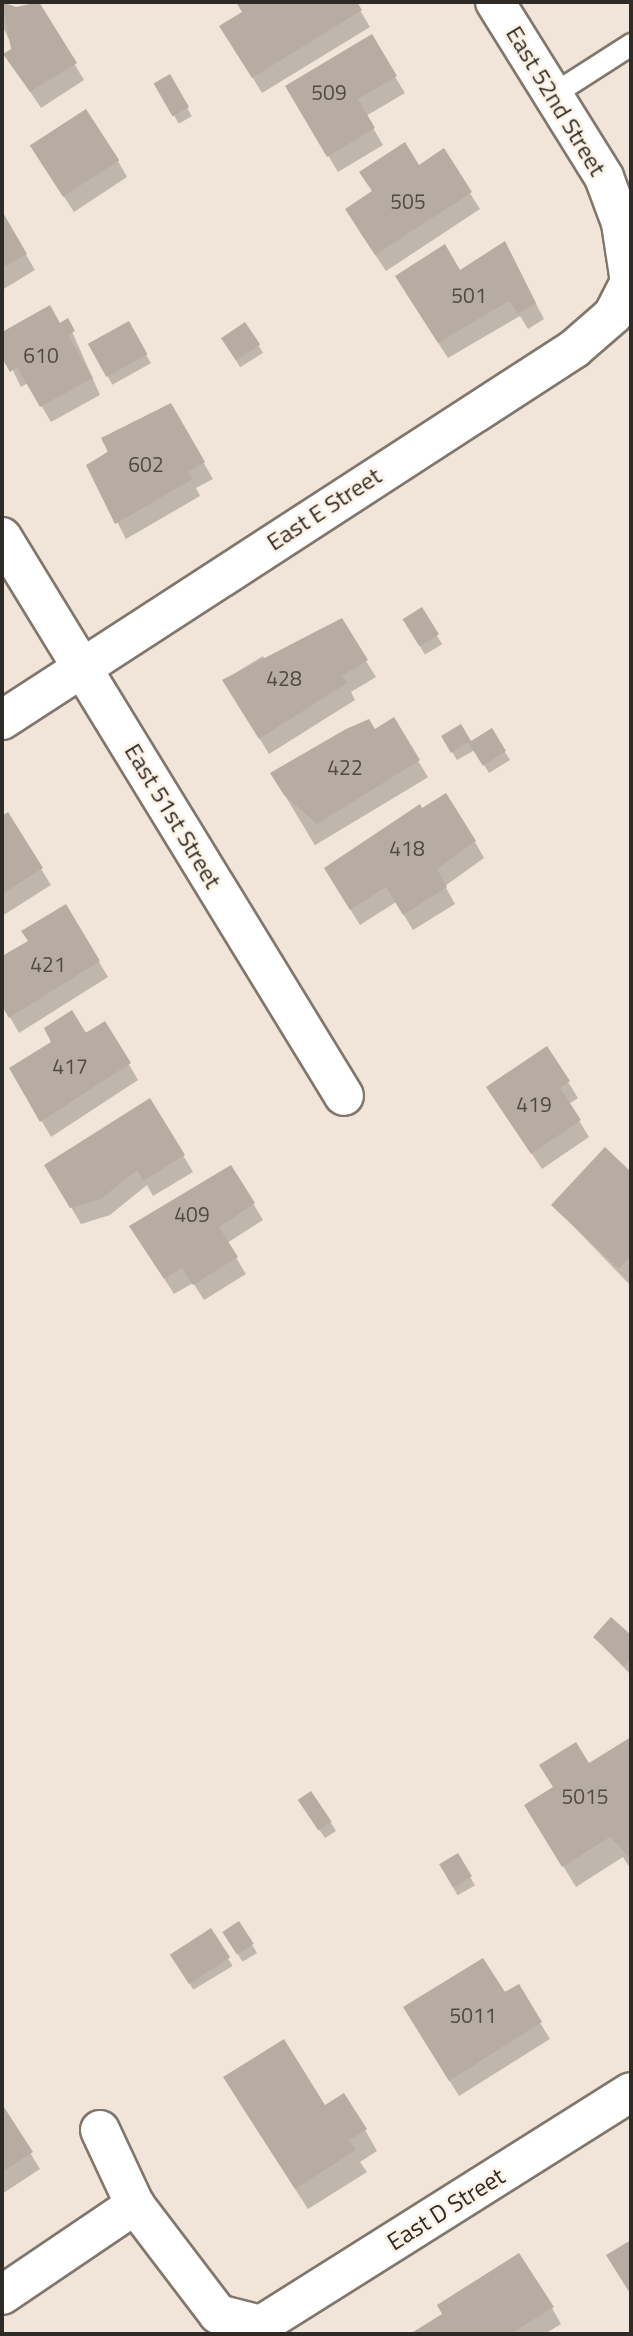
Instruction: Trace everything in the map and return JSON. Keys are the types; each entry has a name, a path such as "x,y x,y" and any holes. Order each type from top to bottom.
{"street":[{"name":"East 52nd Street","path":"495,2 604,177 629,253 630,282"},
{"name":"East E Street","path":"2,720 589,339 630,282"},
{"name":"East 51st Street","path":"2,537 344,1096"},
{"name":"East D Street","path":"264,2330 631,2092"},
{"path":"100,2130 135,2204 218,2314 264,2330"},
{"path":"2,2295 135,2204"}],"lane":[{"path":"553,94 631,44"}],"building":[{"path":"2,2 16,7 39,2 77,63 30,92 3,54 11,49"},
{"path":"236,2 357,2 362,10 252,78 219,26 242,12"},
{"path":"372,34 397,76 358,99 375,128 327,157 285,86"},
{"path":"170,74 189,107 173,116 154,84"},
{"path":"86,109 119,160 63,197 30,145"},
{"path":"405,142 419,165 444,148 472,192 375,255 345,209 372,191 359,172"},
{"path":"2,211 27,254 2,268"},
{"path":"505,241 536,303 518,314 509,301 438,343 395,276 445,244 460,270"},
{"path":"50,305 60,323 68,318 75,331 68,335 93,378 40,407 17,367 10,372 2,358 2,332"},
{"path":"129,321 147,354 106,377 88,344"},
{"path":"245,322 260,344 236,361 221,338"},
{"path":"171,403 205,462 188,472 193,479 115,524 86,465 108,452 101,438"},
{"path":"422,607 439,634 419,646 402,619"},
{"path":"342,618 368,660 342,676 347,683 259,739 222,680"},
{"path":"394,717 420,760 317,824 284,795 270,773 346,729 369,719 375,729"},
{"path":"461,724 471,741 492,728 506,751 483,766 468,742 451,753 441,736"},
{"path":"446,793 476,841 437,869 447,887 403,915 386,887 350,910 324,868 420,804 422,808"},
{"path":"8,812 43,868 2,894 2,816"},
{"path":"66,904 100,961 9,1018 2,1006 2,956 28,941 21,931"},
{"path":"72,1010 86,1033 105,1021 131,1063 40,1122 9,1068 51,1042 44,1028"},
{"path":"547,1046 570,1081 560,1088 581,1120 531,1154 486,1087"},
{"path":"150,1098 185,1155 143,1181 137,1170 101,1199 70,1208 44,1165"},
{"path":"605,1147 631,1172 631,1256 619,1269 551,1205"},
{"path":"231,1165 255,1203 219,1227 238,1257 193,1285 182,1268 164,1279 129,1226"},
{"path":"611,1617 631,1635 631,1659 624,1666 593,1637"},
{"path":"631,1737 631,1859 610,1837 562,1867 524,1805 553,1787 539,1765 576,1742 589,1763"},
{"path":"311,1791 332,1822 318,1831 298,1800"},
{"path":"458,1853 472,1876 453,1887 439,1864"},
{"path":"239,1921 254,1944 237,1955 222,1932"},
{"path":"211,1928 230,1957 189,1984 170,1955"},
{"path":"483,1958 505,1992 519,1984 542,2022 449,2081 403,2007"},
{"path":"284,2039 325,2105 344,2093 367,2129 349,2140 356,2150 295,2189 223,2077"},
{"path":"2,2104 33,2152 2,2172"},
{"path":"631,2240 631,2295 606,2255"},
{"path":"519,2253 554,2307 510,2334 410,2334 442,2314 437,2305"}]}
